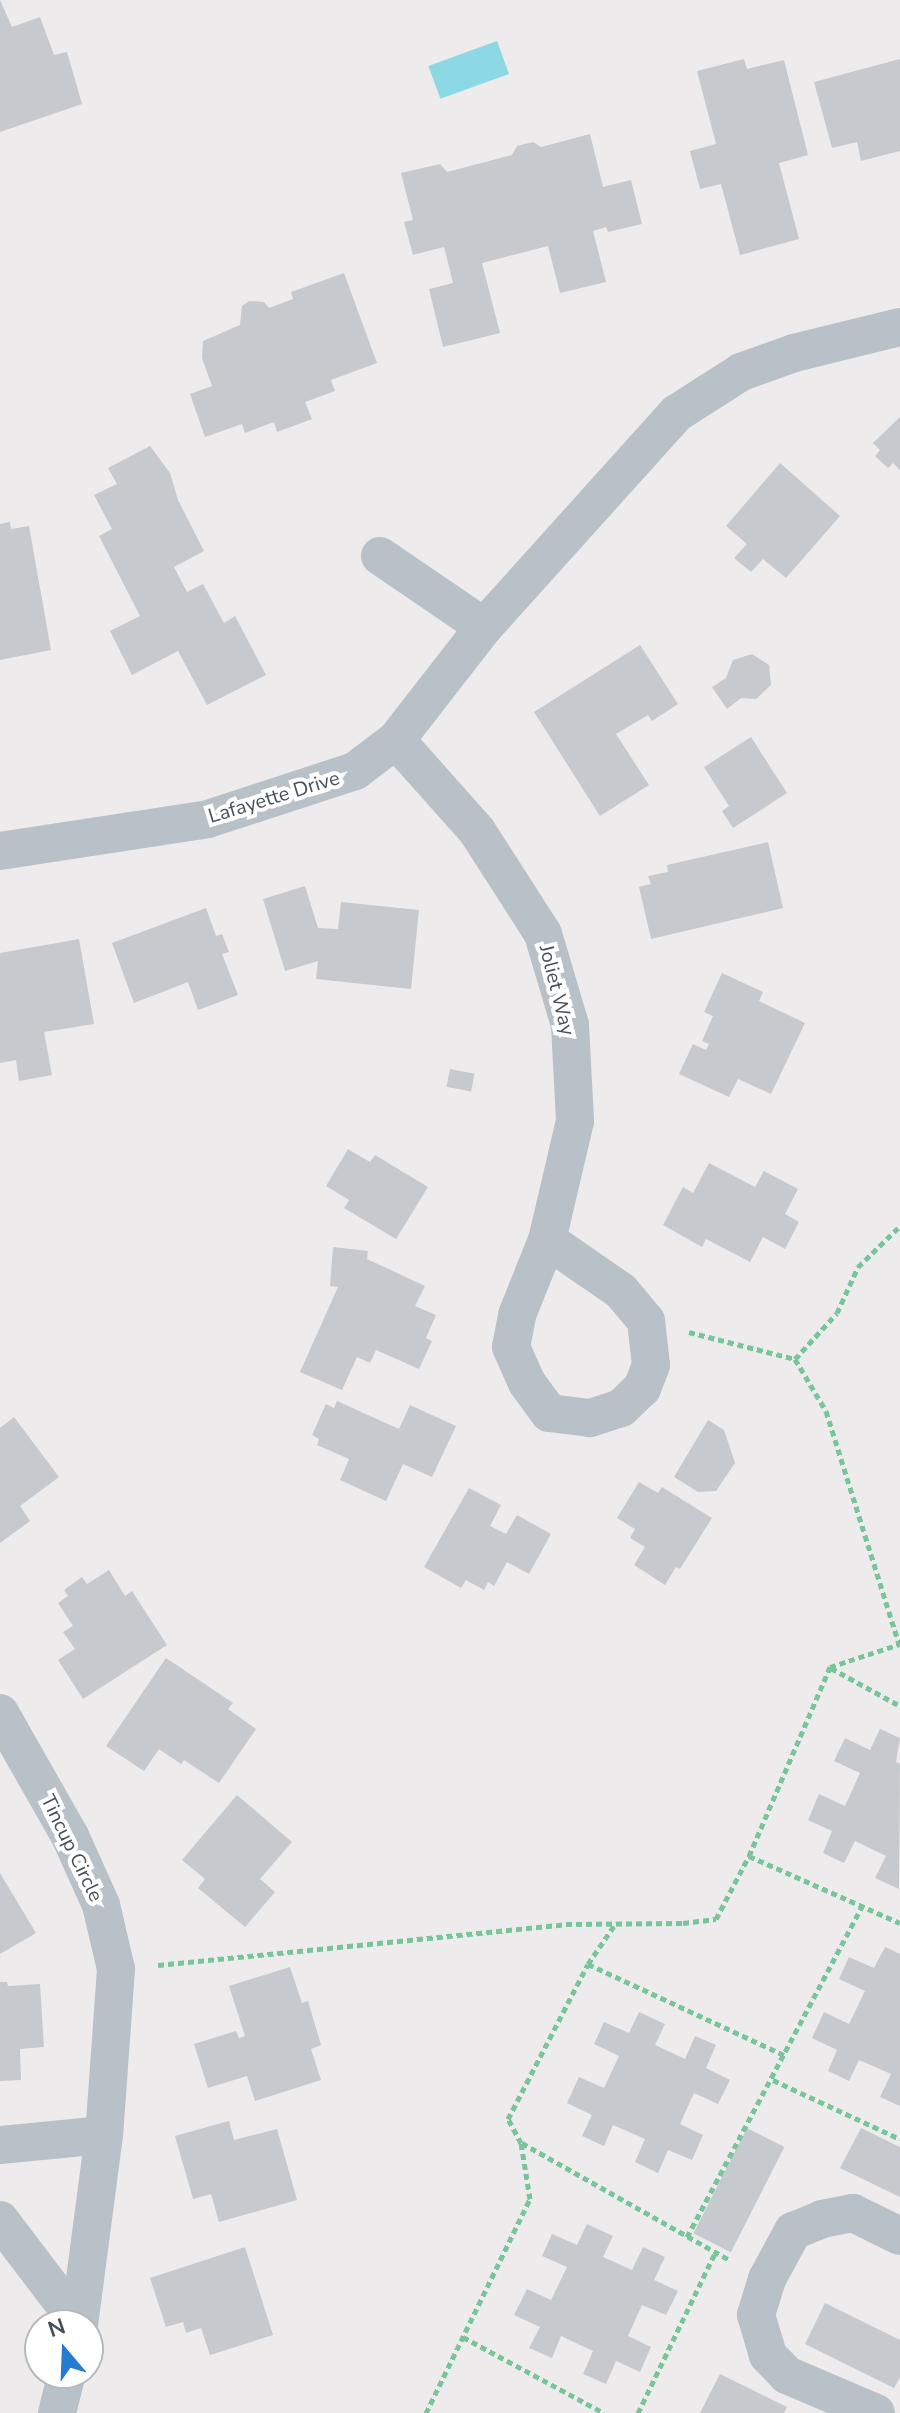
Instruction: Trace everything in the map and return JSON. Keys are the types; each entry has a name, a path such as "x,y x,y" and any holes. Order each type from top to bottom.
{"street":[{"name":"Lafayette Drive","path":"0,851 208,819 355,771 396,740 484,627 677,413 741,372 794,353 900,327"},
{"path":"380,556 484,627"},
{"name":"Joliet Way","path":"396,740 477,831 543,934 570,1025 575,1121 547,1240 517,1315 511,1347 527,1383 549,1413 590,1418 621,1408 642,1388 651,1365 646,1321 621,1291 547,1240"},
{"name":"Tincup Circle","path":"0,1713 70,1836 101,1905 116,1969 104,2135 81,2309"},
{"path":"0,2145 104,2135"},
{"path":"876,2413 787,2375 768,2355 756,2315 767,2279 793,2231 822,2219 853,2213 900,2236"},
{"name":"Tincup Circle","path":"0,2220 68,2309"},
{"path":"57,2413 63,2389"}],"path":[{"path":"795,1359 837,1313 858,1267 900,1226"},
{"path":"157,1965 566,1924 683,1923 716,1919 749,1856 830,1667 900,1644 826,1411 795,1359 680,1330"},
{"path":"830,1667 900,1706"},
{"path":"749,1856 900,1923"},
{"path":"687,2237 773,2080 863,1905"},
{"path":"426,2413 530,2199 521,2143 508,2119 588,1964 616,1923"},
{"path":"588,1964 784,2055"},
{"path":"773,2080 900,2139"},
{"path":"521,2143 736,2264"},
{"path":"638,2413 715,2253"},
{"path":"463,2337 604,2413"}],"water":[{"path":"497,41 509,74 440,99 428,66"}],"building":[{"path":"0,0 12,27 40,17 54,55 67,52 82,104 0,132"},
{"path":"744,59 747,69 784,60 808,155 779,163 799,239 740,255 721,184 700,189 690,151 716,144 697,71"},
{"path":"900,59 900,151 861,161 857,142 832,148 814,82"},
{"path":"590,134 603,187 631,180 642,224 608,232 606,227 593,231 606,282 560,293 548,246 482,263 500,333 443,347 429,289 453,283 444,247 413,255 404,222 413,220 401,173 440,164 447,172 512,155 517,146 533,142 541,147"},
{"path":"344,273 377,363 331,380 335,391 305,402 312,419 277,432 274,422 245,433 242,424 205,437 190,394 212,386 202,358 203,341 240,325 242,306 249,301 264,302 269,308 293,299 291,292"},
{"path":"900,417 900,470 893,463 888,468 875,456 880,450 873,443"},
{"path":"150,446 170,473 178,500 204,551 174,567 187,592 203,584 224,623 235,616 266,675 207,705 178,651 132,675 110,631 140,616 99,536 112,529 94,495 117,484 108,468"},
{"path":"780,463 840,516 786,578 763,559 751,572 734,558 747,544 726,526"},
{"path":"10,522 11,529 29,526 51,650 0,660 0,524"},
{"path":"640,645 678,704 652,721 648,715 616,734 649,785 600,816 534,712"},
{"path":"752,654 769,665 771,685 756,699 741,698 727,709 712,687 726,678 733,660"},
{"path":"751,737 787,793 733,828 722,811 729,806 704,767"},
{"path":"768,842 783,908 651,939 639,887 651,884 648,876 668,872 667,865"},
{"path":"305,886 318,928 338,929 341,902 419,910 411,989 316,979 318,961 285,971 263,899"},
{"path":"206,908 216,936 222,934 229,952 222,954 238,995 198,1010 188,982 134,1003 112,943"},
{"path":"79,939 94,1024 44,1032 52,1075 19,1081 16,1060 0,1063 0,953"},
{"path":"722,973 763,992 759,1001 805,1023 771,1094 738,1079 729,1097 679,1074 693,1044 706,1050 709,1044 702,1041 713,1016 704,1012"},
{"path":"450,1069 475,1074 471,1091 447,1087"},
{"path":"348,1149 370,1162 375,1155 428,1187 396,1239 344,1208 349,1200 326,1186"},
{"path":"709,1163 755,1187 764,1171 798,1189 785,1214 799,1222 785,1249 763,1237 750,1262 706,1239 702,1247 663,1225 683,1187 693,1193"},
{"path":"333,1247 368,1251 367,1259 425,1286 415,1306 436,1315 426,1338 432,1341 419,1369 376,1350 370,1363 357,1357 342,1390 300,1372 338,1287 330,1286"},
{"path":"337,1401 399,1429 410,1405 456,1426 432,1477 403,1464 386,1501 340,1480 349,1459 317,1445 319,1439 312,1435 326,1404 334,1408"},
{"path":"14,1417 59,1477 20,1506 30,1521 0,1543 0,1428"},
{"path":"708,1420 724,1430 735,1463 716,1491 698,1492 674,1477"},
{"path":"639,1482 658,1493 662,1487 712,1518 680,1569 676,1567 665,1585 634,1565 645,1547 630,1538 635,1529 617,1518"},
{"path":"469,1488 501,1505 490,1526 506,1534 517,1515 551,1534 529,1574 507,1562 494,1586 488,1582 484,1590 466,1580 461,1588 424,1567"},
{"path":"109,1570 125,1596 132,1591 167,1645 83,1699 58,1660 75,1649 63,1632 73,1626 58,1603 68,1596 64,1590 82,1577 87,1584"},
{"path":"166,1658 233,1703 228,1709 256,1729 219,1783 184,1760 181,1764 159,1749 144,1771 106,1746"},
{"path":"880,1729 900,1738 896,1762 900,1764 899,1889 875,1878 886,1856 855,1841 844,1863 823,1853 832,1831 808,1820 819,1794 845,1806 860,1773 834,1761 845,1738 870,1750"},
{"path":"237,1795 292,1842 260,1879 275,1892 245,1927 198,1888 205,1879 182,1860"},
{"path":"0,1873 36,1933 0,1954"},
{"path":"885,1947 900,1954 900,2106 880,2097 891,2074 859,2060 849,2081 828,2071 837,2050 812,2038 824,2012 849,2024 865,1991 839,1979 849,1957 874,1968"},
{"path":"290,1967 302,2003 308,2001 321,2045 311,2049 321,2080 255,2101 247,2076 208,2088 194,2044 236,2031 239,2038 245,2036 229,1986"},
{"path":"0,1982 7,1982 8,1986 40,1984 44,2047 20,2049 21,2080 0,2081"},
{"path":"639,2012 665,2024 655,2045 685,2059 695,2036 716,2045 706,2068 730,2080 718,2104 694,2093 680,2124 703,2135 692,2160 668,2150 658,2173 635,2162 645,2139 613,2125 604,2146 582,2136 592,2115 567,2103 579,2077 604,2088 619,2056 594,2044 604,2022 629,2033"},
{"path":"229,2121 234,2140 277,2129 297,2200 219,2222 211,2194 193,2199 175,2136"},
{"path":"747,2128 784,2147 731,2252 693,2233"},
{"path":"861,2128 900,2147 900,2197 840,2168"},
{"path":"587,2224 613,2236 603,2257 632,2270 643,2247 665,2257 654,2280 678,2291 666,2315 642,2305 628,2336 651,2347 640,2372 616,2361 606,2384 583,2374 593,2351 561,2336 552,2358 529,2348 540,2327 514,2315 527,2289 551,2300 567,2267 542,2256 552,2234 577,2245"},
{"path":"245,2247 273,2335 210,2355 201,2328 186,2333 183,2322 166,2327 150,2278"},
{"path":"825,2303 900,2340 900,2377 894,2388 805,2344"},
{"path":"720,2374 787,2407 784,2413 700,2413"}]}
